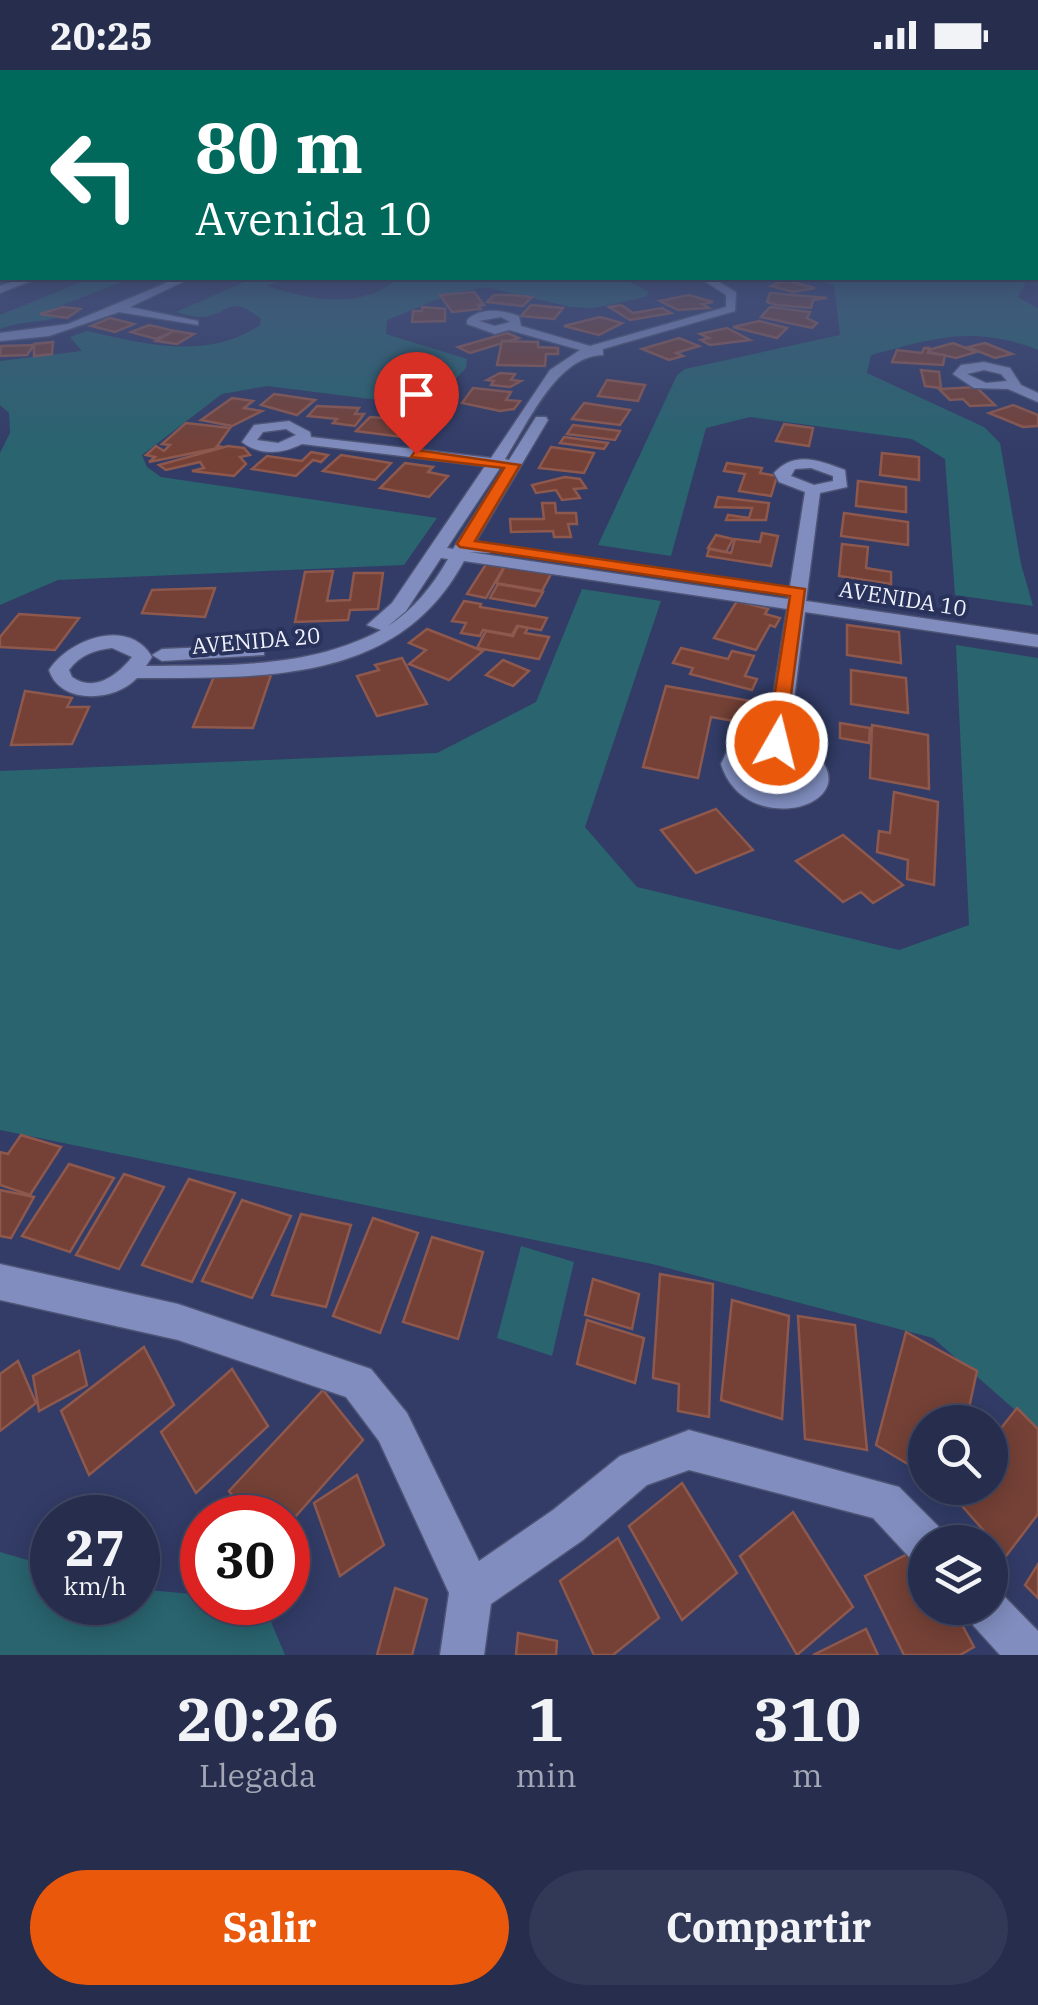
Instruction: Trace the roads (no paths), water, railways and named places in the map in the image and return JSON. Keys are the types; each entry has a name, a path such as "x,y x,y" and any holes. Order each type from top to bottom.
{"street":[{"path":"0,337 44,334 121,306"},
{"path":"450,548 493,463 555,373 597,351 731,306"},
{"path":"450,548 513,465 564,383 597,351 738,314 746,306"},
{"path":"116,308 194,323"},
{"path":"512,327 597,351"},
{"path":"1011,386 1038,398"},
{"path":"302,440 513,465"},
{"path":"777,743 813,490"},
{"name":"AVENIDA 10","path":"450,548 992,628 1038,642"},
{"name":"AVENIDA 20","path":"138,664 268,667 345,656 368,647 430,601 450,548"},
{"name":"AVENIDA 10","path":"992,628 1038,628"},
{"path":"0,1282 178,1322 358,1382 393,1427 471,1592 462,1655"},
{"path":"471,1592 568,1525 634,1470 689,1450 885,1501 908,1525"},
{"path":"1002,1625 1030,1655"}]}
